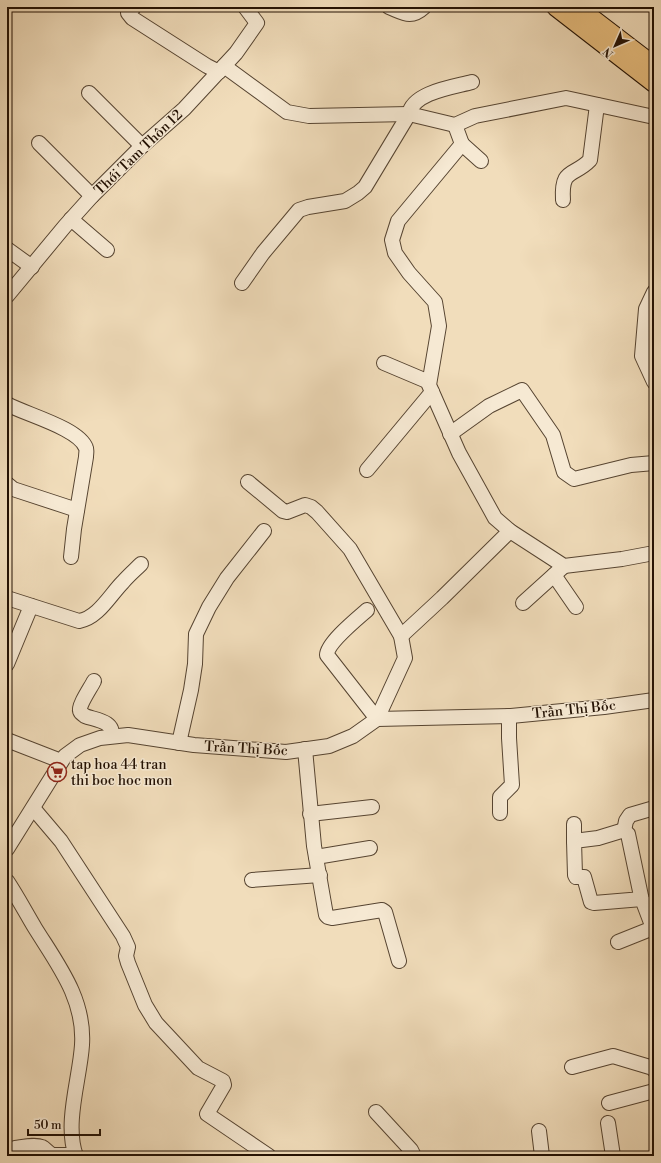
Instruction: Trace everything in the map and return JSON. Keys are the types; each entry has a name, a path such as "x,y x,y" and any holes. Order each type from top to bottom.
{"main road":[{"path":"556,7 654,83"},
{"path":"577,7 654,66"}],"street":[{"path":"134,7 128,13 132,18 207,66 222,69 287,112 308,116 409,114 455,125 475,116 566,98 654,117"},
{"name":"Thới Tam Thôn 12","path":"7,296 92,196 142,146 184,109 236,53 257,23 245,7"},
{"path":"389,7 404,13 413,14 418,13 424,7"},
{"path":"242,283 299,210 344,201 365,187 409,114 412,106 428,95 443,89 472,82"},
{"path":"89,93 142,146"},
{"path":"563,200 563,184 568,176 590,160 597,105"},
{"path":"455,125 462,144 481,160"},
{"path":"39,143 92,196"},
{"path":"462,144 398,221 392,240 395,253 409,273 435,302 439,326 431,387 459,453 495,518 510,532 559,570 576,607"},
{"path":"71,219 107,250"},
{"path":"7,249 32,267"},
{"path":"654,292 646,309 642,356 654,382"},
{"path":"384,363 431,387"},
{"path":"367,470 431,387"},
{"path":"450,434 489,406 522,390 553,435 564,472 574,479 631,465 654,463"},
{"path":"7,404 45,419 74,435 86,447 86,457 70,557"},
{"path":"248,482 283,511 287,512 305,505 317,512 350,550 401,636 405,658 377,719 327,655 327,652 334,642 367,610"},
{"path":"7,484 13,489 77,510"},
{"path":"179,742 192,690 196,634 209,607 227,578 264,531"},
{"path":"401,636 510,532"},
{"path":"522,603 559,570 654,553"},
{"path":"7,598 79,621 84,620 97,611 141,564"},
{"path":"7,664 31,606"},
{"path":"94,681 81,705 80,710 85,716 110,726 112,730 111,736"},
{"name":"Trần Thị Bốc","path":"7,849 65,756 80,745 100,738 128,735 179,742 286,752 328,746 353,736 377,719 509,716 604,707 654,700"},
{"path":"500,813 500,799 510,788 512,781 509,743 509,716"},
{"path":"7,740 61,761"},
{"path":"305,749 310,814 316,857 328,917 332,918 382,910 385,912 399,961"},
{"path":"310,814 372,807"},
{"path":"33,808 61,841 123,936 128,947 126,957 145,1005 156,1023 198,1068 223,1081 224,1085 207,1114 269,1156"},
{"path":"624,831 626,821 630,815 654,808"},
{"path":"574,824 575,875 576,877 584,877 591,902 642,899"},
{"path":"574,841 598,838 624,831"},
{"path":"618,942 654,928 642,899 628,834 624,831"},
{"path":"316,857 370,848"},
{"path":"252,880 320,875"},
{"path":"7,881 64,974 77,1002 82,1028 82,1044 72,1109 72,1147 76,1156 52,1155 43,1147 38,1146 15,1148"},
{"path":"572,1067 613,1056 653,1068 654,1070"},
{"path":"610,1103 654,1091"},
{"path":"376,1112 411,1150 414,1156"},
{"path":"608,1123 613,1156"},
{"path":"539,1131 542,1156"}],"place":[{"name":"tap hoa 44 tran thi boc hoc mon","path":"57,772"}]}
